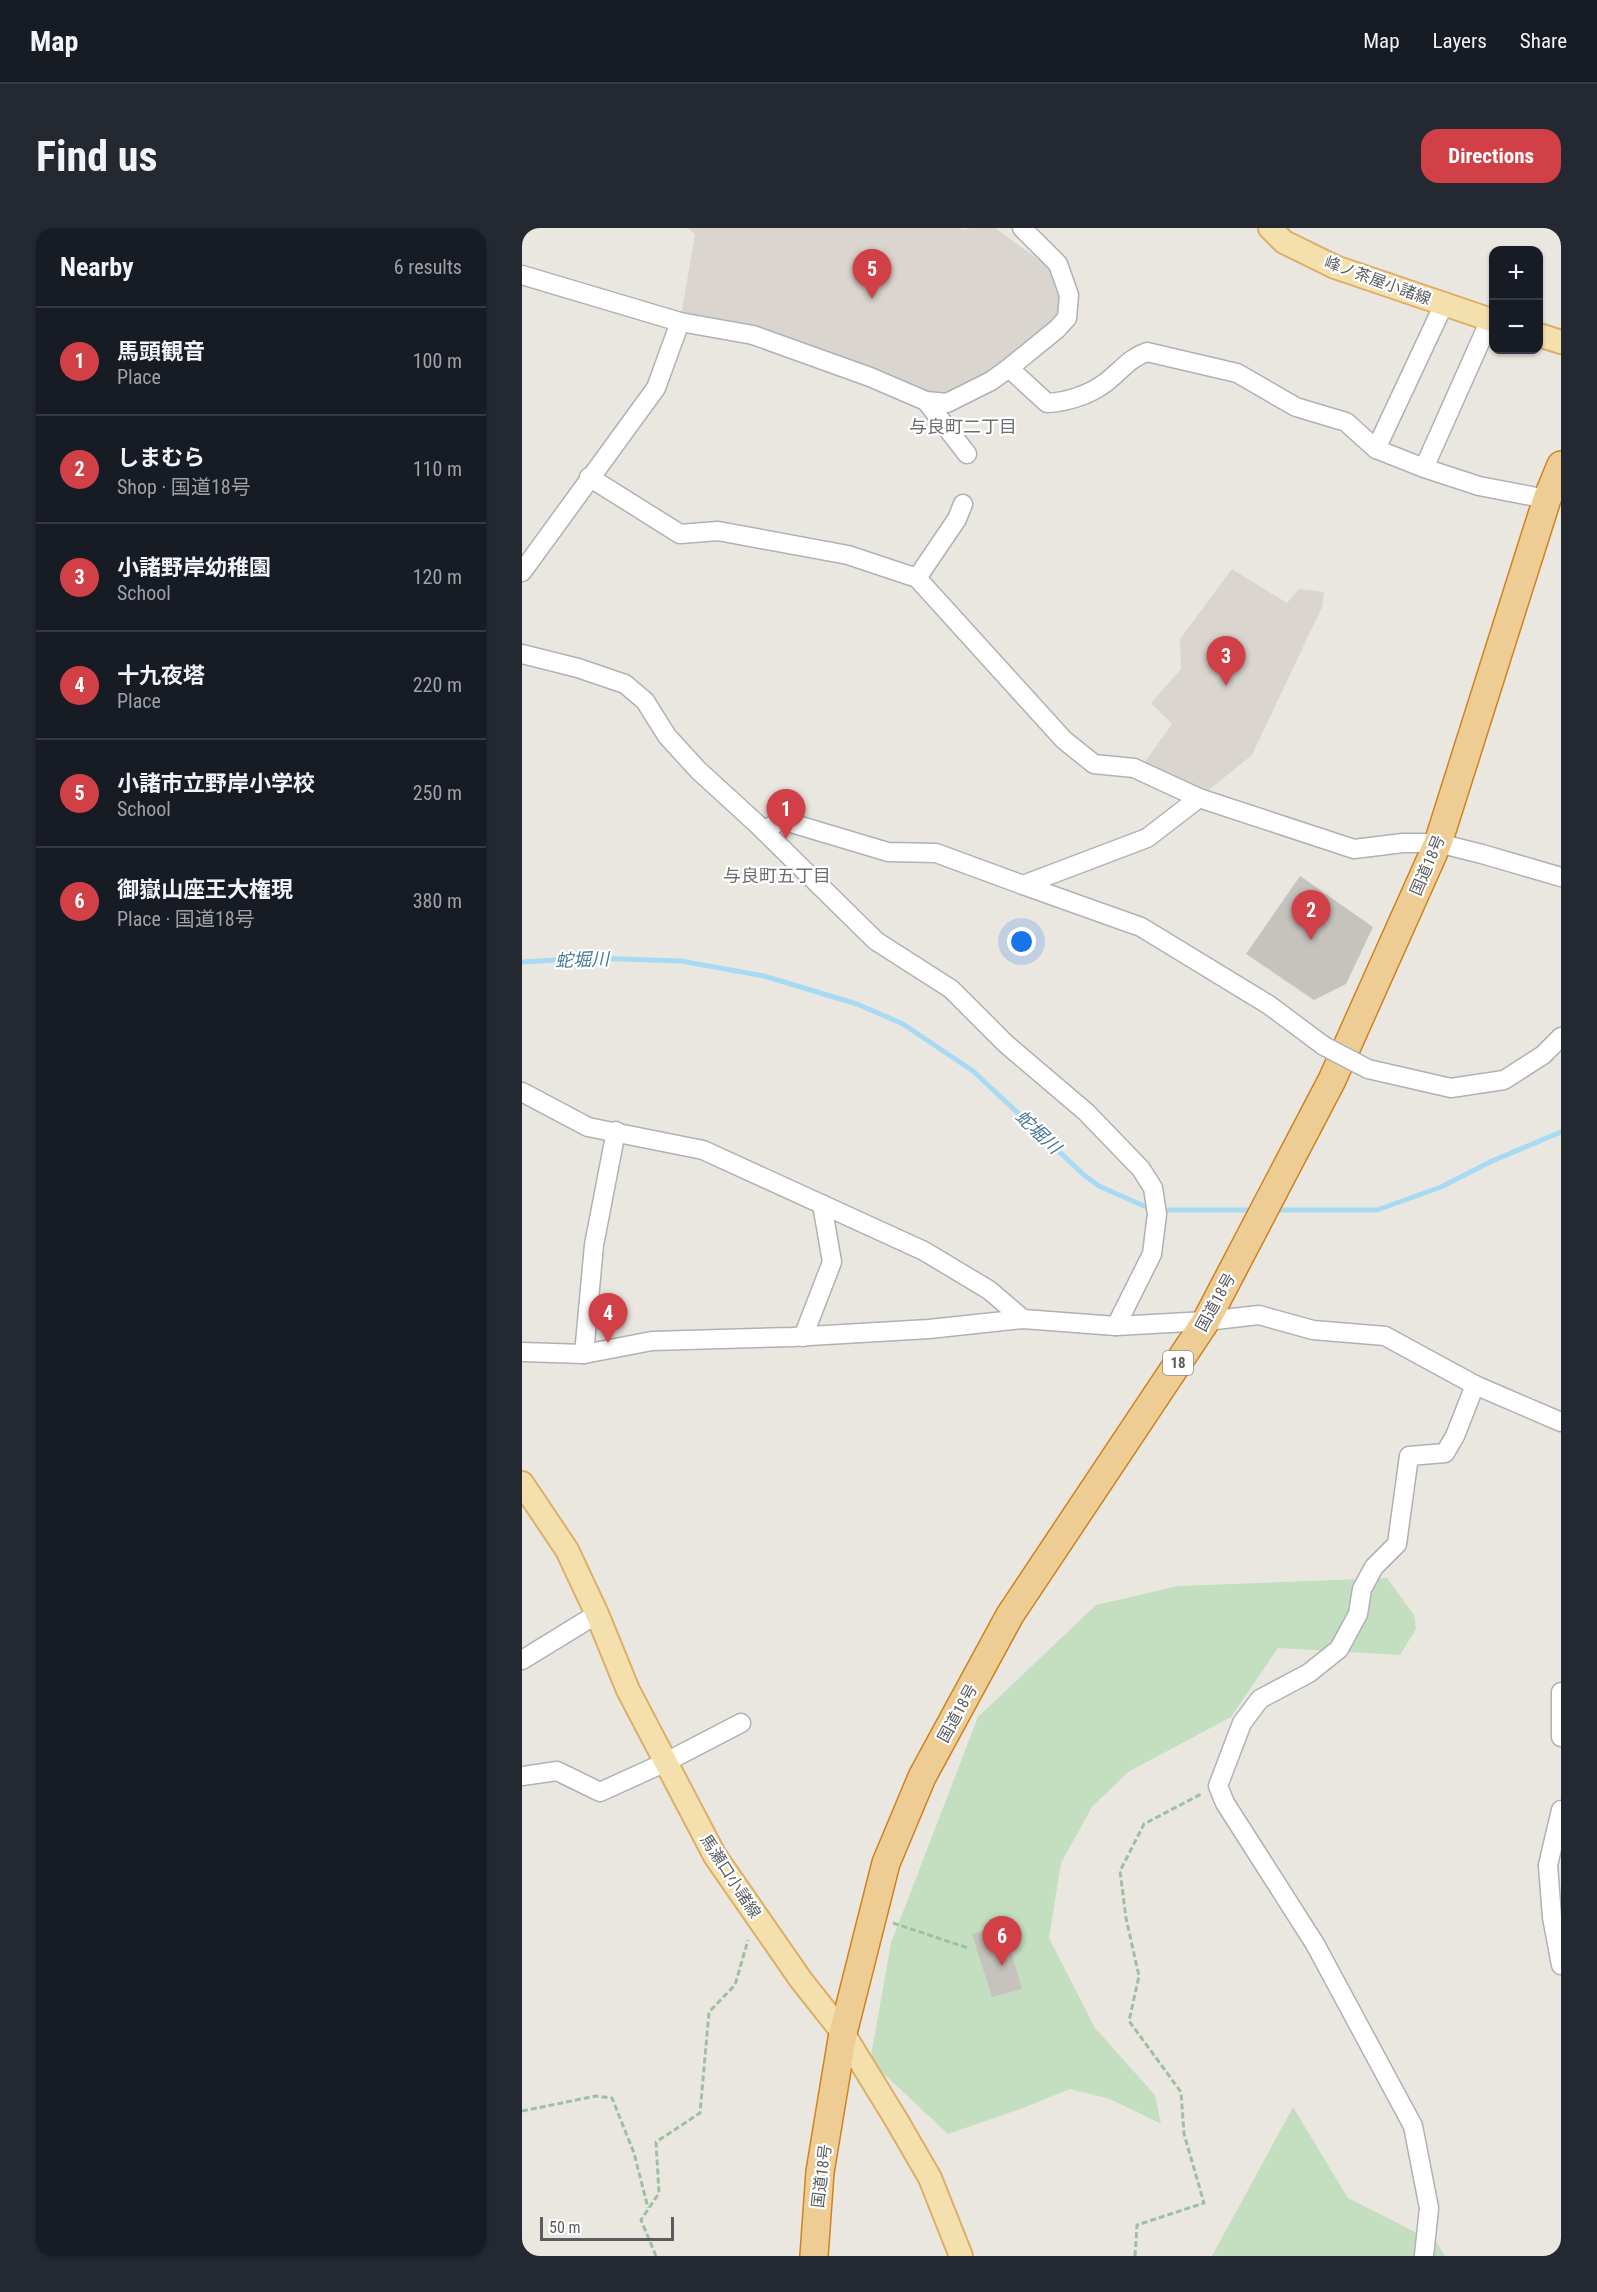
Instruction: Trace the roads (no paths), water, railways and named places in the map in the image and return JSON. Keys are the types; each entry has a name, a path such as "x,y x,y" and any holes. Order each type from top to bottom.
{"highway":[{"name":"国道18号","path":"814,2256 820,2172 843,2033 886,1863 922,1777 1010,1615 1206,1321 1332,1080 1438,843 1547,499 1561,465"}],"main road":[{"name":"峰ノ茶屋小諸線","path":"1270,228 1284,242 1335,267 1489,319"},
{"path":"1543,336 1561,342"},
{"name":"馬瀬口小諸線","path":"522,1483 567,1550 597,1614 628,1690 716,1856 801,1980 843,2033 930,2178 961,2256"}],"street":[{"path":"522,275 680,322 753,335 870,377 926,401 947,404 991,381 1057,329 1067,318 1069,295 1058,264 1022,228"},
{"path":"1376,449 1444,304"},
{"path":"522,572 656,388 680,322"},
{"path":"1424,468 1489,327"},
{"path":"1009,368 1047,403 1067,402 1104,384 1135,356 1147,352 1237,373 1296,406 1346,422 1376,449 1479,486 1547,499"},
{"path":"926,401 967,454"},
{"path":"589,477 680,534 718,531 848,555 917,579 1064,740 1094,764 1134,768 1199,798 1354,849 1402,843 1438,843 1561,877"},
{"path":"917,579 957,519 963,504"},
{"path":"522,654 598,673 625,684 645,701 667,736 698,770 876,941 951,989 1006,1044 1086,1112 1141,1169 1153,1188 1157,1214 1152,1254 1116,1326"},
{"path":"1023,885 1148,838 1199,798"},
{"path":"764,831 781,820 888,852 936,853 1141,927 1269,1005 1324,1046 1368,1069 1451,1088 1504,1080 1543,1055 1561,1037"},
{"path":"522,1092 588,1127 703,1150 924,1251 989,1290 1023,1319"},
{"path":"584,1354 594,1245 616,1131"},
{"path":"803,1337 832,1262 822,1204"},
{"path":"522,1352 584,1354 652,1341 803,1337 929,1329 1023,1319 1116,1326 1206,1321 1259,1315 1313,1330 1385,1336 1475,1385 1561,1422"},
{"path":"1424,2256 1429,2208 1413,2126 1315,1944 1225,1803 1218,1786 1242,1723 1260,1699 1310,1673 1339,1649 1358,1614 1362,1588 1374,1567 1397,1544 1409,1456 1445,1453 1455,1436 1475,1385"},
{"path":"522,1660 597,1614"},
{"path":"1561,1692 1561,1737"},
{"path":"522,1776 557,1771 600,1792 666,1762 741,1723"},
{"path":"1561,1810 1548,1865 1552,1917 1561,1965"}],"waterway":[{"name":"蛇堀川","path":"522,962 591,958 681,961 764,976 857,1004 903,1024 973,1071 1084,1175 1099,1186 1153,1210 1254,1210"},
{"name":"蛇堀川","path":"1273,1210 1377,1210 1441,1187 1492,1161 1561,1132"}],"place":[{"name":"小諸市立野岸小学校","path":"872,299"},
{"name":"小諸野岸幼稚園","path":"1226,686"},
{"name":"馬頭観音","path":"786,839"},
{"name":"しまむら","path":"1311,940"},
{"name":"十九夜塔","path":"608,1343"},
{"name":"御嶽山座王大権現","path":"1002,1966"}],"district":[{"name":"与良町二丁目","path":"963,427"},
{"name":"与良町五丁目","path":"777,876"}]}
